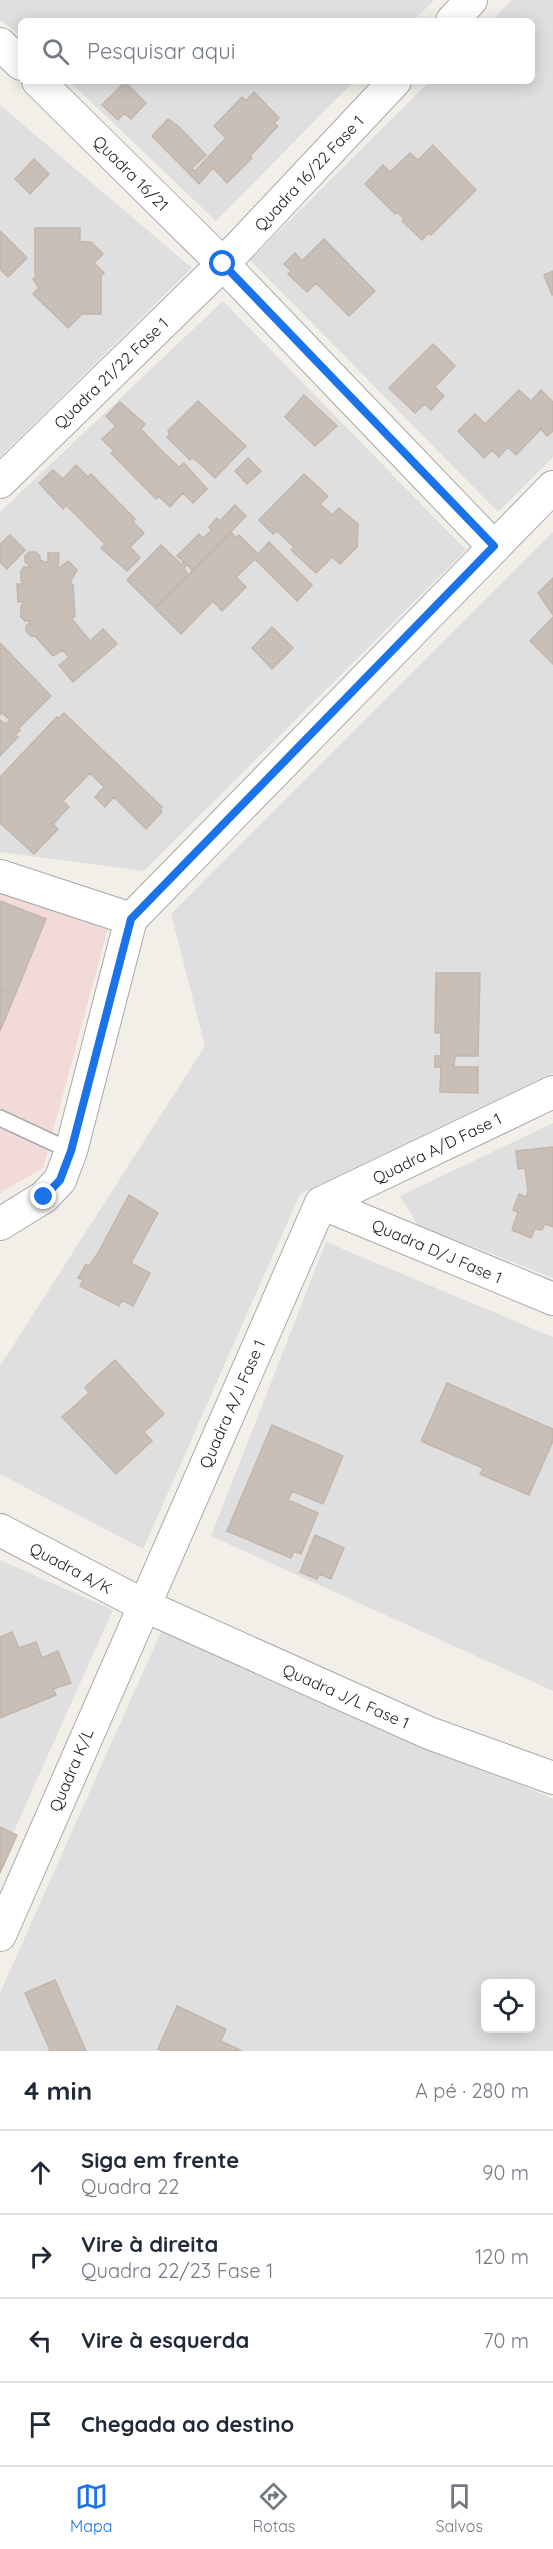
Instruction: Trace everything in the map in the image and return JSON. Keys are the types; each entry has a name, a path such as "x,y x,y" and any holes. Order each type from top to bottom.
{"street":[{"path":"455,18 471,0"},
{"path":"0,44 18,61"},
{"name":"Quadra 16/21","path":"41,84 223,264 494,546"},
{"name":"Quadra 16/22 Fase 1","path":"223,264 392,84"},
{"name":"Quadra 21/22 Fase 1","path":"0,482 223,264"},
{"path":"2,1220 44,1197 60,1180 71,1151 131,919 553,487"},
{"path":"0,876 131,919"},
{"name":"Quadra A/D Fase 1","path":"321,1203 553,1092"},
{"name":"Quadra D/J Fase 1","path":"321,1203 553,1299"},
{"name":"Quadra A/J Fase 1","path":"143,1605 321,1203"},
{"name":"Quadra A/K","path":"0,1530 143,1605"},
{"name":"Quadra J/L Fase 1","path":"143,1605 429,1733 553,1779"},
{"name":"Quadra K/L","path":"0,1935 143,1605"}],"lane":[{"path":"0,1118 71,1151"}],"shaded area":[{"path":"0,0 434,0 416,18 18,18 18,34 0,20"},
{"path":"512,0 553,0 553,457 498,512 250,260 427,84 535,84 535,18 494,18"},
{"path":"72,84 351,84 216,221"},
{"path":"0,105 192,268 0,457"},
{"path":"223,301 466,550 144,871 0,852 0,512"},
{"path":"553,532 553,1073 300,1194 143,1549 0,1474 0,1366 205,1046 171,914"},
{"path":"0,893 108,928 43,1168 0,1193"},
{"path":"553,1123 553,1278 418,1225 400,1196"},
{"path":"326,1242 553,1337 553,1691 211,1536"},
{"path":"0,1560 113,1610 0,1862"},
{"path":"164,1625 553,1799 553,2051 0,2051 0,1993"}],"building":[{"path":"123,84 127,84 146,103 131,119 124,113 118,120 102,105"},
{"path":"254,92 279,118 274,123 278,126 250,156 252,158 227,183 213,168 199,184 152,136 168,119 178,126 206,155 192,168 195,171 226,138 214,126 242,97 246,101"},
{"path":"433,145 476,190 431,235 429,233 422,240 402,221 404,219 397,212 395,214 365,184 383,165 390,172 410,153 418,160"},
{"path":"34,159 49,174 30,194 15,179"},
{"path":"35,228 80,228 80,242 91,242 103,254 94,263 104,273 101,276 101,314 82,314 68,328 33,294 39,288 33,279 37,275 35,274"},
{"path":"0,231 27,258 8,277 0,269"},
{"path":"324,239 375,291 349,316 316,283 307,292 288,274 291,271 284,264 295,253 302,261"},
{"path":"553,271 553,295 552,295 544,275"},
{"path":"433,344 455,366 435,387 444,396 431,410 425,404 415,413 389,388"},
{"path":"519,390 531,401 541,390 553,402 553,431 547,436 541,429 516,455 508,447 499,457 492,450 484,458 458,431 475,414 485,424"},
{"path":"304,395 337,426 315,446 285,417"},
{"path":"198,401 246,446 215,478 197,461 192,458 190,460 167,437 170,434 168,431"},
{"path":"120,402 145,424 141,429 160,449 179,467 184,463 207,489 193,503 183,493 170,507 159,496 156,499 111,453 114,451 102,439 116,426 106,416"},
{"path":"248,458 261,471 247,484 235,471"},
{"path":"76,465 88,477 91,474 135,519 133,522 144,533 130,547 140,558 127,571 101,548 105,544 66,505 63,509 39,483 53,470 63,479"},
{"path":"304,474 328,496 320,504 332,515 339,508 358,524 357,547 340,564 332,557 316,573 291,550 294,547 277,531 273,534 259,520"},
{"path":"235,505 246,516 193,571 187,565 184,568 188,575 155,608 127,580 161,545 181,564 184,562 177,556 199,534 203,538 212,530 209,527 217,518 220,521"},
{"path":"231,532 236,538 239,535 258,554 269,542 312,585 297,601 255,559 236,577 246,587 222,611 213,601 181,634 155,608"},
{"path":"10,535 25,550 7,569 0,562 0,544"},
{"path":"29,552 36,552 40,560 45,562 48,562 48,553 59,553 58,569 68,561 77,570 70,583 73,585 75,616 72,619 90,641 103,629 117,644 73,682 59,665 69,657 63,650 53,656 35,636 31,636 26,631 26,626 31,621 25,621 21,617 21,606 25,602 18,602 17,584 24,584 21,581 21,571 24,567 31,567 25,562 25,556"},
{"path":"553,578 553,615 538,593"},
{"path":"553,617 553,664 530,641"},
{"path":"272,627 293,648 272,669 252,648"},
{"path":"0,643 51,696 18,729 20,730 15,735 18,737 0,756 0,720 5,724 10,720 2,713 0,715"},
{"path":"64,713 162,807 160,809 162,812 146,829 114,797 105,807 95,797 104,787 90,773 63,801 69,807 53,824 58,829 34,854 0,823 0,777 57,717 59,718"},
{"path":"0,901 46,919 15,995 0,989"},
{"path":"436,973 480,973 478,1056 455,1056 454,1067 478,1067 478,1093 440,1092 441,1067 435,1067 435,1056 441,1056 441,1033 435,1033"},
{"path":"0,989 15,995 0,1031"},
{"path":"553,1147 553,1227 545,1224 542,1230 535,1229 531,1238 512,1230 518,1212 513,1210 519,1194 526,1197 528,1192 525,1168 518,1169 516,1151"},
{"path":"129,1195 158,1213 131,1263 150,1273 133,1306 122,1300 119,1306 80,1286 83,1280 78,1278 86,1264 89,1266 98,1253"},
{"path":"115,1360 164,1414 144,1432 152,1441 116,1474 62,1417 89,1393 85,1387"},
{"path":"447,1383 553,1429 553,1441 529,1495 480,1474 483,1468 421,1441"},
{"path":"272,1425 343,1456 323,1504 292,1491 288,1500 318,1513 301,1554 294,1551 291,1558 227,1531"},
{"path":"315,1535 344,1548 331,1579 320,1574 317,1579 300,1572"},
{"path":"12,1632 19,1648 36,1642 42,1658 58,1651 71,1683 53,1689 56,1695 0,1718 0,1637"},
{"path":"0,1827 17,1835 0,1873"},
{"path":"55,1980 86,2051 48,2051 50,2050 25,1993"},
{"path":"177,2006 226,2029 221,2041 242,2051 164,2051 158,2049"}],"route":[{"path":"44,1197 60,1180 71,1151 131,919 494,546 223,264"}]}
